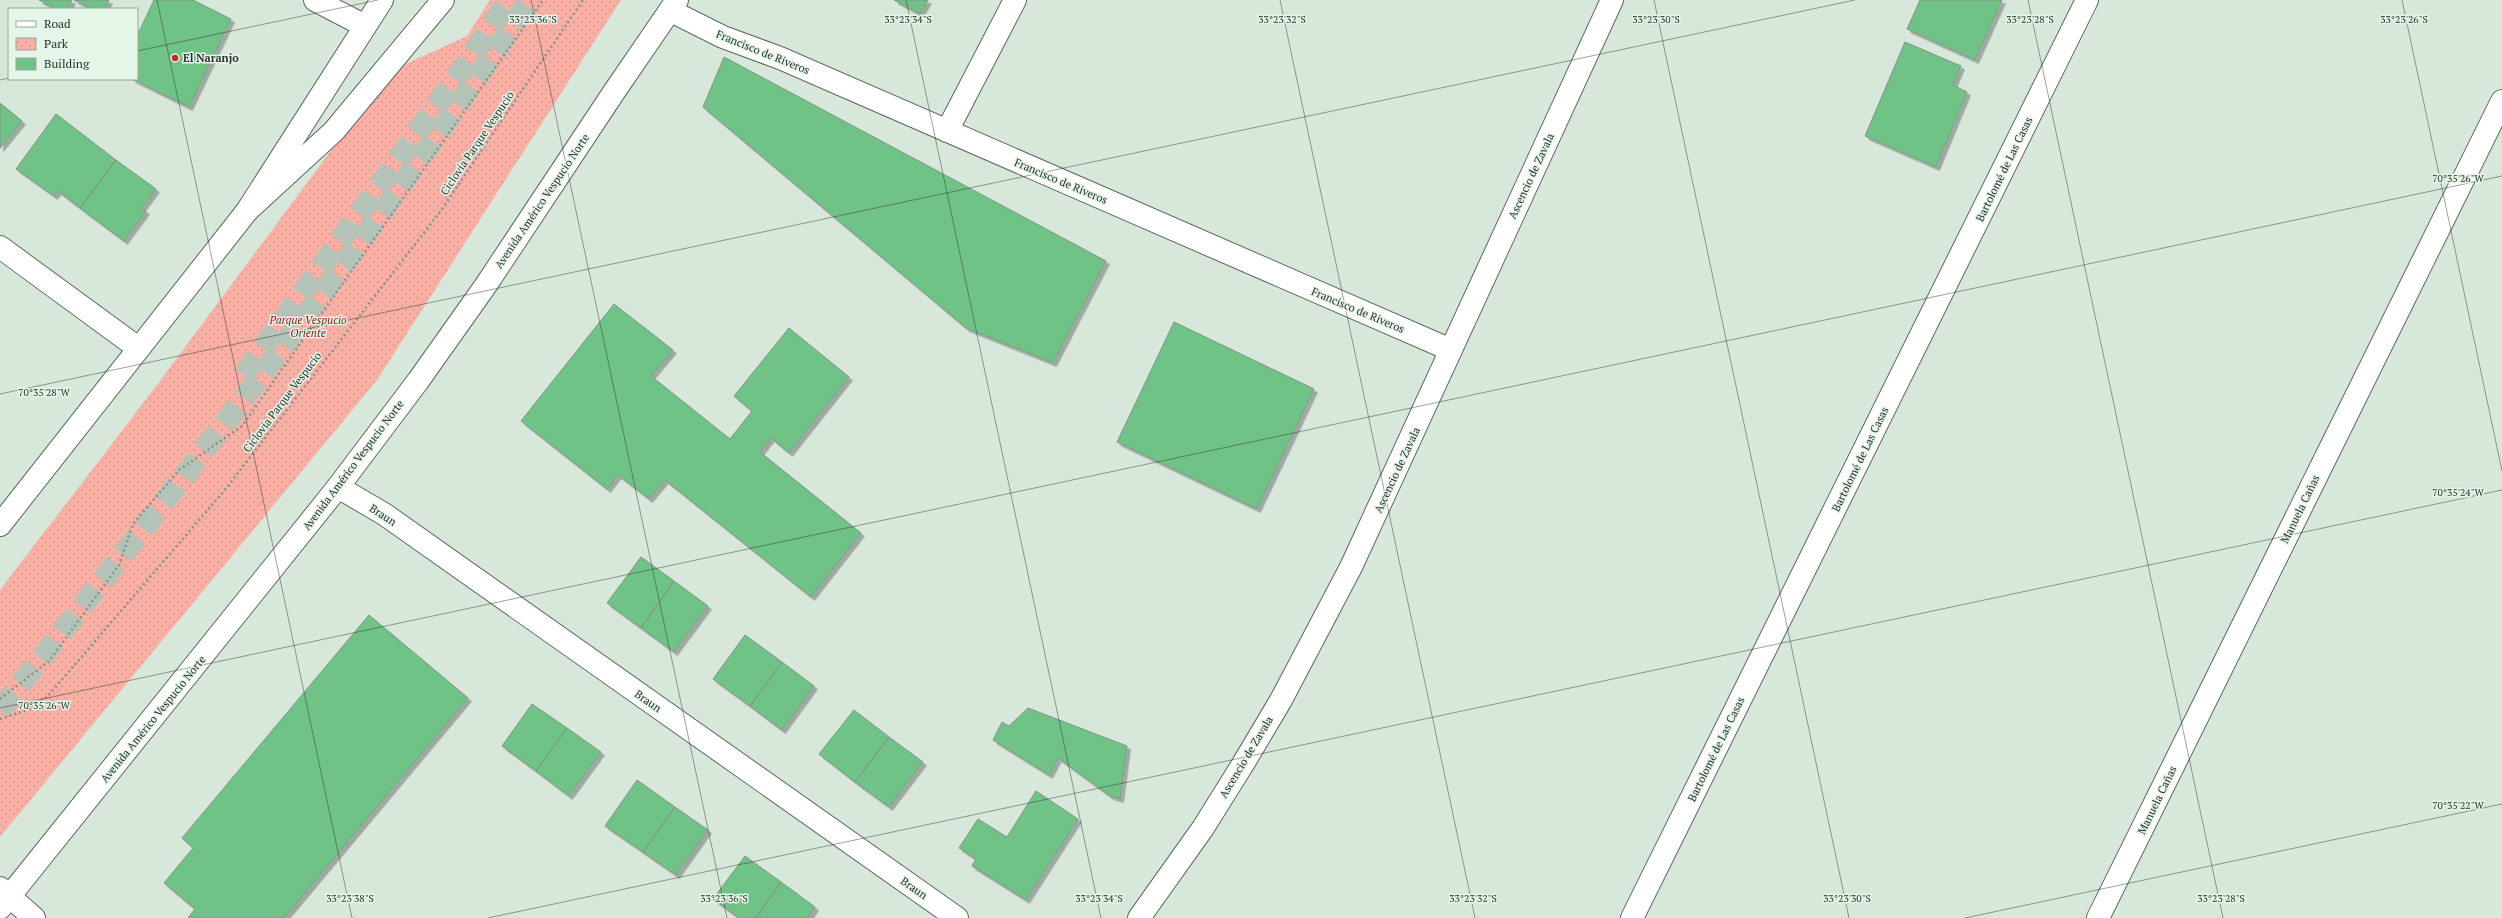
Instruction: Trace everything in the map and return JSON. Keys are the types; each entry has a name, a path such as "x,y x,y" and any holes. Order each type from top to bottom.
{"main road":[{"path":"315,0 365,26"},
{"path":"0,525 247,211 382,0"},
{"path":"247,211 334,131 443,0"},
{"path":"947,131 1015,0"},
{"name":"Ascencio de Zavala","path":"1139,918 1203,828 1285,693 1351,567 1612,0"},
{"name":"Bartolomé de Las Casas","path":"1632,918 2087,0"},
{"name":"Francisco de Riveros","path":"674,6 723,37 780,58 1451,350"},
{"name":"Avenida Américo Vespucio Norte","path":"3,897 338,487 486,285 614,92 674,6"},
{"name":"Manuela Cañas","path":"2098,918 2502,101"},
{"path":"0,248 138,348"},
{"name":"Braun","path":"338,487 384,514 958,918"},
{"path":"3,897 34,918"}],"path":[{"path":"0,699 49,661 119,565 133,524 179,470 242,426 543,0"},
{"name":"Ciclovía Parque Vespucio","path":"0,719 27,710 48,697 224,491 440,212 584,0"}],"green space":[{"name":"Parque Vespucio Oriente","path":"490,0 621,0 377,380 0,837 0,590 157,385 390,71 467,36"}],"building":[{"path":"39,0 72,0 68,8 54,8"},
{"path":"74,0 109,0 105,8 91,8"},
{"name":"El Naranjo","path":"154,0 193,0 231,19 189,107 134,80 138,80 138,34"},
{"path":"894,0 928,0 920,14"},
{"path":"1920,0 2002,0 1975,60 1907,29"},
{"path":"1905,42 1961,66 1953,85 1967,92 1936,167 1865,136"},
{"path":"724,57 1106,261 1053,363 966,328 703,107"},
{"path":"0,103 22,121 0,148"},
{"path":"56,114 116,160 80,208 58,191 54,196 16,169"},
{"path":"116,160 156,189 142,208 146,211 124,241 80,208"},
{"path":"614,304 673,350 651,376 730,439 752,411 734,396 789,328 849,377 789,453 771,438 760,452 861,533 811,597 665,480 649,499 618,475 607,489 521,421"},
{"path":"1174,322 1314,389 1257,509 1117,442"},
{"path":"641,557 674,581 641,628 607,603"},
{"path":"674,581 708,606 674,652 641,628"},
{"path":"369,615 468,698 284,918 188,918 195,909 164,883 193,848 182,838"},
{"path":"745,635 782,662 750,706 713,679"},
{"path":"782,662 814,686 782,730 750,706"},
{"path":"532,704 567,728 536,771 502,746"},
{"path":"1028,708 1127,746 1120,799 1110,796 1058,758 1049,775 993,740 1002,722 1009,726"},
{"path":"854,710 889,737 855,782 819,754"},
{"path":"567,728 601,752 569,796 536,771"},
{"path":"889,737 923,762 889,807 855,782"},
{"path":"637,780 675,807 643,852 605,826"},
{"path":"1036,791 1078,819 1026,900 972,866 976,859 959,848 978,819 1007,837"},
{"path":"675,807 708,830 676,875 643,852"},
{"path":"745,856 781,882 756,918 739,918 713,899"},
{"path":"781,882 815,907 808,918 756,918"}],"tunnel":[{"path":"244,375 467,63 509,0"},
{"path":"0,710 205,449 272,361 403,182 530,0"}],"place":[{"name":"El Naranjo","path":"175,58"}]}
